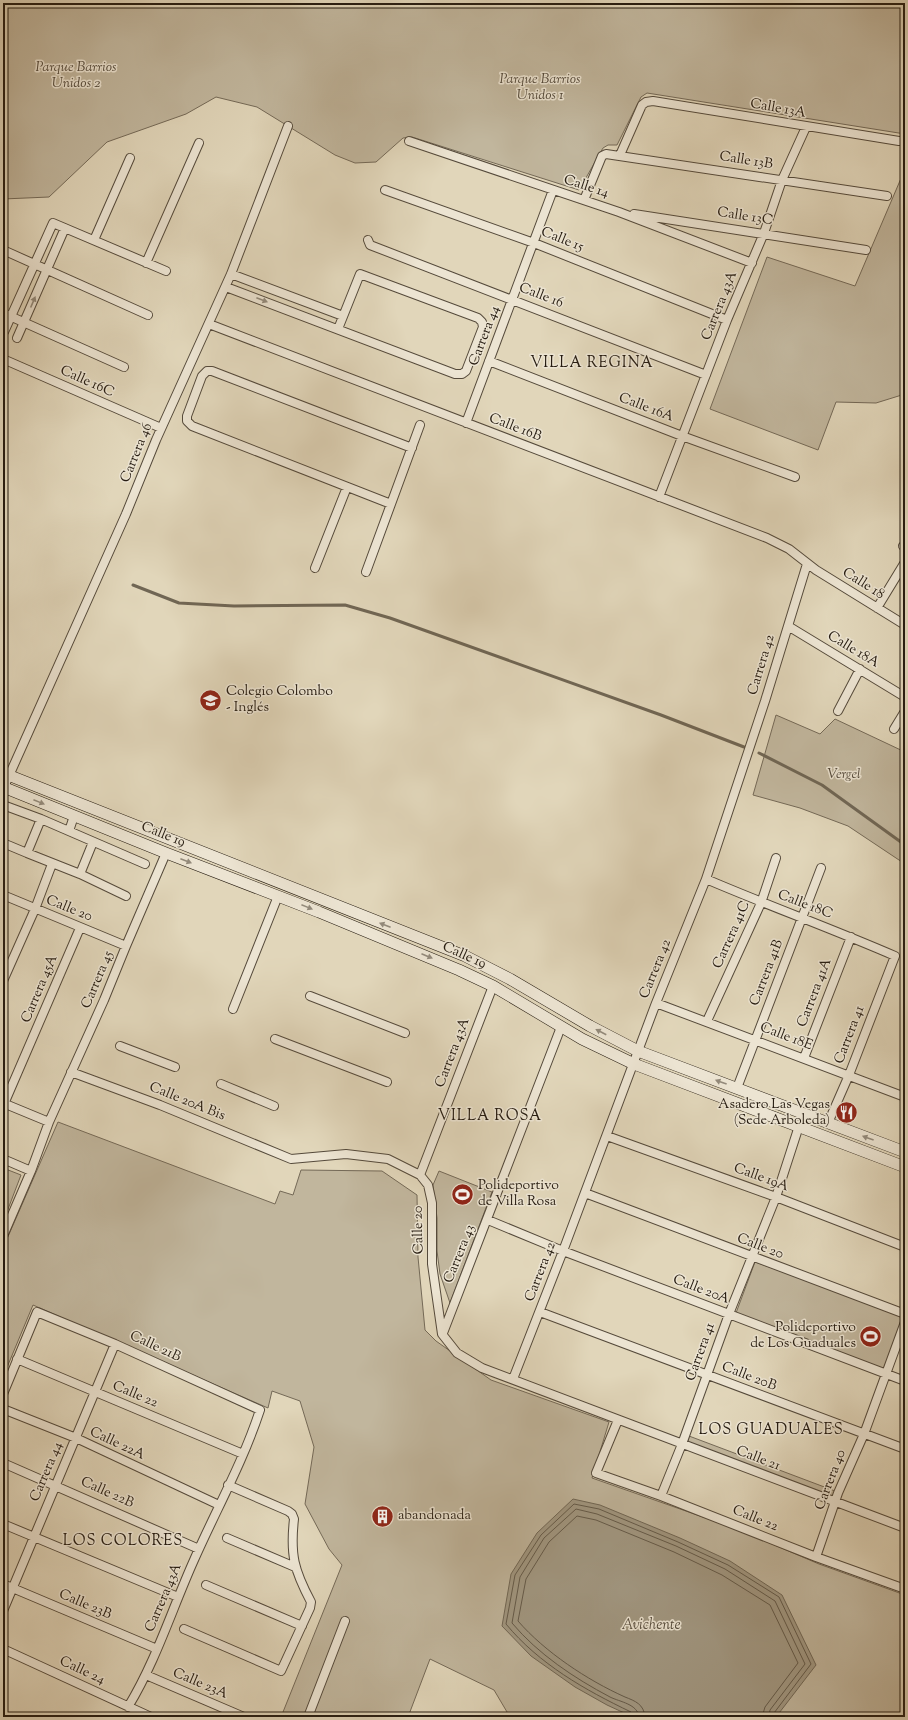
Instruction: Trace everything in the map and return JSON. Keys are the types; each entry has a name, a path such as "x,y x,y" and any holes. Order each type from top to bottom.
{"main road":[{"name":"Calle 19","path":"6,774 465,956 510,979 590,1026 638,1051 905,1152"},
{"name":"Calle 19","path":"3,787 460,970 493,986 561,1027 634,1064 905,1167"}],"street":[{"name":"Calle 13A","path":"620,155 642,105 646,102 653,101 899,141"},
{"name":"Carrera 46","path":"3,787 6,774 126,514 161,428 226,287 288,126"},
{"name":"Carrera 43A","path":"659,497 727,320 764,233 782,180 806,127"},
{"name":"Calle 14","path":"409,141 619,212 752,263"},
{"path":"146,263 199,143"},
{"name":"Calle 13B","path":"584,200 602,156 606,154 887,196"},
{"path":"94,240 130,158"},
{"name":"Calle 15","path":"385,190 534,243 727,320"},
{"name":"Carrera 44","path":"466,423 553,190"},
{"name":"Calle 13C","path":"619,212 764,233 866,250"},
{"path":"4,332 7,315 34,264 53,223 166,271"},
{"path":"17,338 66,228"},
{"name":"Calle 16","path":"368,240 370,245 513,299 706,375"},
{"path":"3,250 148,314"},
{"path":"231,274 343,316"},
{"path":"226,287 338,329 458,374 466,371 483,327 482,322 478,318 360,274 338,329"},
{"path":"7,315 124,367"},
{"name":"Calle 16B","path":"209,324 767,538 789,549 807,564"},
{"name":"Calle 16C","path":"3,359 161,428"},
{"name":"Calle 16A","path":"489,361 682,436 795,477"},
{"path":"390,504 192,426 187,421 187,416 202,376 207,372 212,371 412,448"},
{"path":"366,572 420,425"},
{"path":"315,568 347,487"},
{"path":"877,608 905,562"},
{"name":"Calle 18","path":"807,564 905,625"},
{"name":"Carrera 42","path":"512,1379 540,1312 656,1003 706,879 807,564"},
{"name":"Calle 18A","path":"788,626 905,697"},
{"path":"838,711 860,669"},
{"path":"894,729 905,712"},
{"path":"3,805 41,819 144,864"},
{"path":"69,832 74,816"},
{"path":"27,853 41,819"},
{"path":"80,874 93,842"},
{"path":"3,843 80,874 126,896"},
{"name":"Carrera 45","path":"3,1236 6,1221 31,1171 51,1119 104,1000 166,853"},
{"name":"Carrera 41C","path":"707,1021 761,903 776,858"},
{"path":"3,981 35,909 52,864"},
{"name":"Carrera 41B","path":"737,1088 821,868"},
{"name":"Calle 18C","path":"706,879 761,903 803,917 895,956"},
{"name":"Calle 20","path":"3,895 126,946"},
{"path":"233,1010 278,896"},
{"name":"Carrera 45A","path":"4,1103 80,928"},
{"name":"Carrera 41A","path":"804,1058 850,937"},
{"name":"Carrera 41","path":"828,1123 849,1075 895,956"},
{"name":"Carrera 43A","path":"420,1175 493,986"},
{"path":"310,996 405,1033"},
{"name":"Calle 18E","path":"656,1003 905,1097"},
{"name":"Carrera 43","path":"442,1334 488,1220 561,1027"},
{"path":"275,1039 387,1082"},
{"path":"120,1046 175,1067"},
{"name":"Calle 20A Bis","path":"71,1072 160,1105 291,1159 346,1154 388,1159 420,1175"},
{"path":"221,1084 274,1106"},
{"path":"4,1103 51,1119"},
{"name":"Carrera 41","path":"661,1496 682,1444 729,1314 753,1258 776,1197 799,1126"},
{"name":"Calle 19A","path":"607,1136 776,1197 905,1247"},
{"path":"3,1159 31,1171"},
{"name":"Calle 20","path":"420,1175 428,1185 432,1203 432,1264 442,1334"},
{"name":"Calle 20","path":"585,1193 753,1258 905,1314"},
{"name":"Calle 20A","path":"488,1220 563,1251 905,1381"},
{"name":"Calle 21B","path":"17,1359 37,1312 116,1344 260,1410"},
{"name":"Calle 20B","path":"540,1312 905,1448"},
{"name":"Carrera 40","path":"816,1557 835,1502 864,1434 905,1322"},
{"path":"442,1334 457,1353 482,1368 512,1379"},
{"name":"Carrera 44","path":"3,1611 116,1344"},
{"path":"3,1394 17,1359"},
{"name":"Calle 22","path":"17,1359 243,1454"},
{"name":"Calle 21","path":"512,1379 905,1528"},
{"name":"Calle 22A","path":"3,1409 76,1438 219,1505"},
{"name":"Carrera 43A","path":"128,1707 146,1675 199,1549 243,1454 260,1410"},
{"name":"Calle 22","path":"618,1420 596,1473 661,1496 816,1557 905,1588"},
{"name":"Calle 22B","path":"3,1463 199,1549"},
{"path":"184,1629 281,1671 310,1608 311,1602 295,1568 292,1556 294,1519 292,1514 228,1485"},
{"path":"3,1524 178,1597"},
{"path":"227,1538 295,1568"},
{"name":"Calle 23B","path":"3,1584 157,1649"},
{"path":"206,1584 302,1626"},
{"path":"308,1717 345,1621"},
{"name":"Calle 24","path":"3,1649 151,1717"},
{"name":"Calle 23A","path":"146,1675 244,1717"}],"green space":[{"name":"Parque Barrios Unidos 1","path":"3,3 905,3 905,134 647,93 641,97 617,145 608,145 603,148 579,190 412,137 403,138 376,162 355,163 335,155 257,107 216,97 186,114 107,142 49,197 3,199"},
{"path":"905,169 905,394 876,403 836,402 818,450 710,409 767,257 855,286"},
{"name":"Vergel","path":"776,715 820,734 835,719 905,752 905,864 848,826 800,808 753,795"},
{"path":"58,1122 275,1204 280,1191 293,1195 301,1170 382,1171 417,1195 418,1257 425,1330 436,1341 491,1380 609,1422 592,1478 737,1529 819,1564 905,1595 905,1717 510,1717 494,1690 430,1659 408,1717 281,1717 342,1565 329,1549 305,1504 314,1447 300,1401 272,1391 268,1408 33,1305 3,1377 3,1248"},
{"path":"3,1168 21,1175 5,1217 3,1216"},
{"path":"439,1171 492,1192 450,1303 440,1274 437,1251 437,1218 433,1185"},
{"path":"755,1262 905,1315 884,1372 736,1313"},
{"path":"689,1436 835,1491 832,1497 688,1443"}],"water":[{"name":"Avichente","path":"573,1499 600,1505 680,1538 730,1561 782,1595 816,1665 776,1717 633,1717 607,1705 575,1687 531,1656 502,1626 511,1574 537,1533"}],"waterway":[{"path":"133,585 179,603 234,606 345,605 390,618 661,715 744,747"},
{"path":"759,753 822,785 905,845"}],"place":[{"name":"Colegio Colombo - Inglés","path":"211,700"},
{"name":"Asadero Las Vegas (Sede Arboleda)","path":"846,1113"},
{"name":"Polideportivo de Villa Rosa","path":"463,1194"},
{"name":"Polideportivo de Los Guaduales","path":"871,1336"},
{"name":"abandonada","path":"382,1516"}],"district":[{"name":"VILLA REGINA","path":"592,363"},
{"name":"VILLA ROSA","path":"490,1116"},
{"name":"LOS GUADUALES","path":"771,1430"},
{"name":"LOS COLORES","path":"123,1541"}],"park label":[{"name":"Parque Barrios Unidos 2","path":"76,76"}]}
